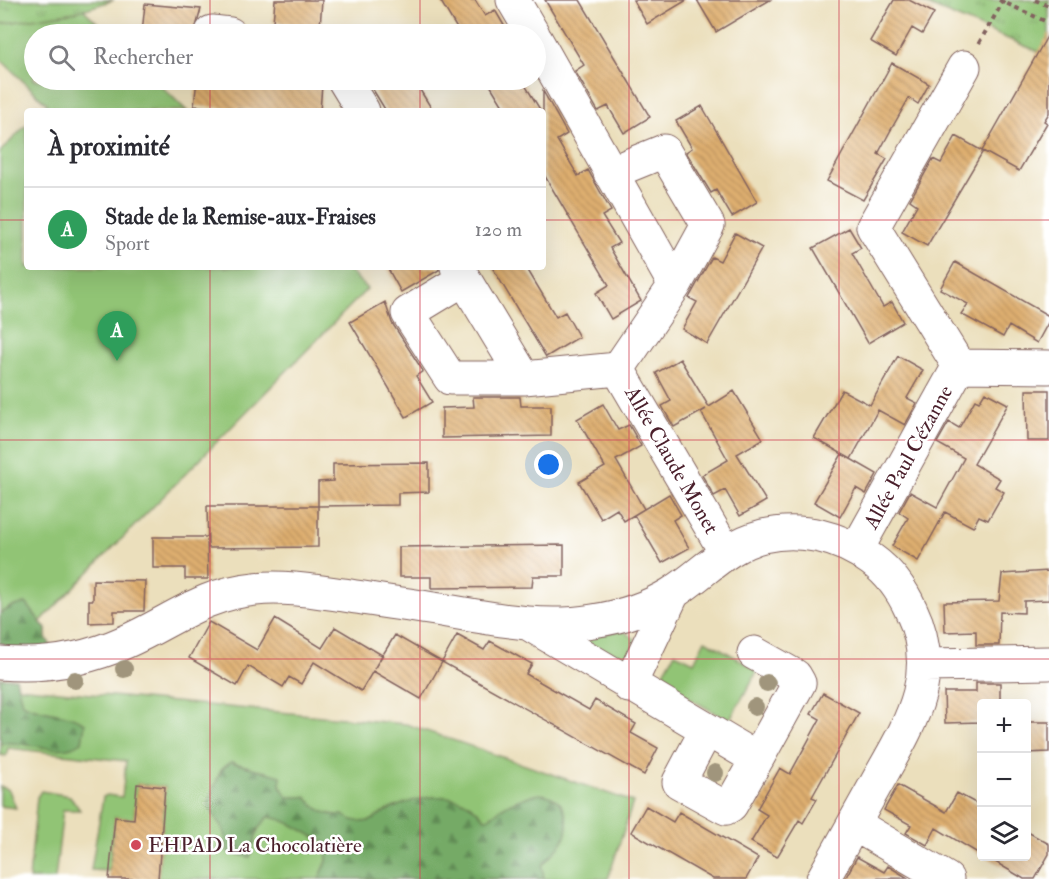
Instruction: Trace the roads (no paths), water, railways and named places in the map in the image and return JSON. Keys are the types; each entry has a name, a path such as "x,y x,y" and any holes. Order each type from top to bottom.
{"street":[{"path":"513,0 526,24"},
{"path":"546,58 675,285"},
{"name":"Allée Paul Cézanne","path":"959,366 873,227 964,67"},
{"path":"350,90 361,108"},
{"name":"Allée Claude Monet","path":"610,173 664,152 708,225 675,285 618,369"},
{"name":"Allée Claude Monet","path":"524,378 460,273 408,313 450,378 524,378 618,369"},
{"name":"Allée Paul Cézanne","path":"959,366 1049,367"},
{"name":"Allée Paul Cézanne","path":"857,549 959,366"},
{"name":"Allée Claude Monet","path":"618,369 725,551"},
{"path":"0,663 40,664 85,657 128,641 206,600 254,589 301,588 529,624 573,624 610,618 672,593 725,551 744,541 766,535 798,532 837,540 857,549 880,566 899,587 920,631 924,665 921,688 910,721 823,879"},
{"path":"629,686 672,593"},
{"path":"529,624 629,686 757,759"},
{"path":"706,731 679,782 720,807 731,805 799,683 795,676 754,653"},
{"path":"924,665 1049,663"},
{"path":"854,824 947,879"}],"place":[{"name":"Stade de la Remise-aux-Fraises","path":"117,361"},
{"name":"EHPAD La Chocolatière","path":"136,845"}]}
